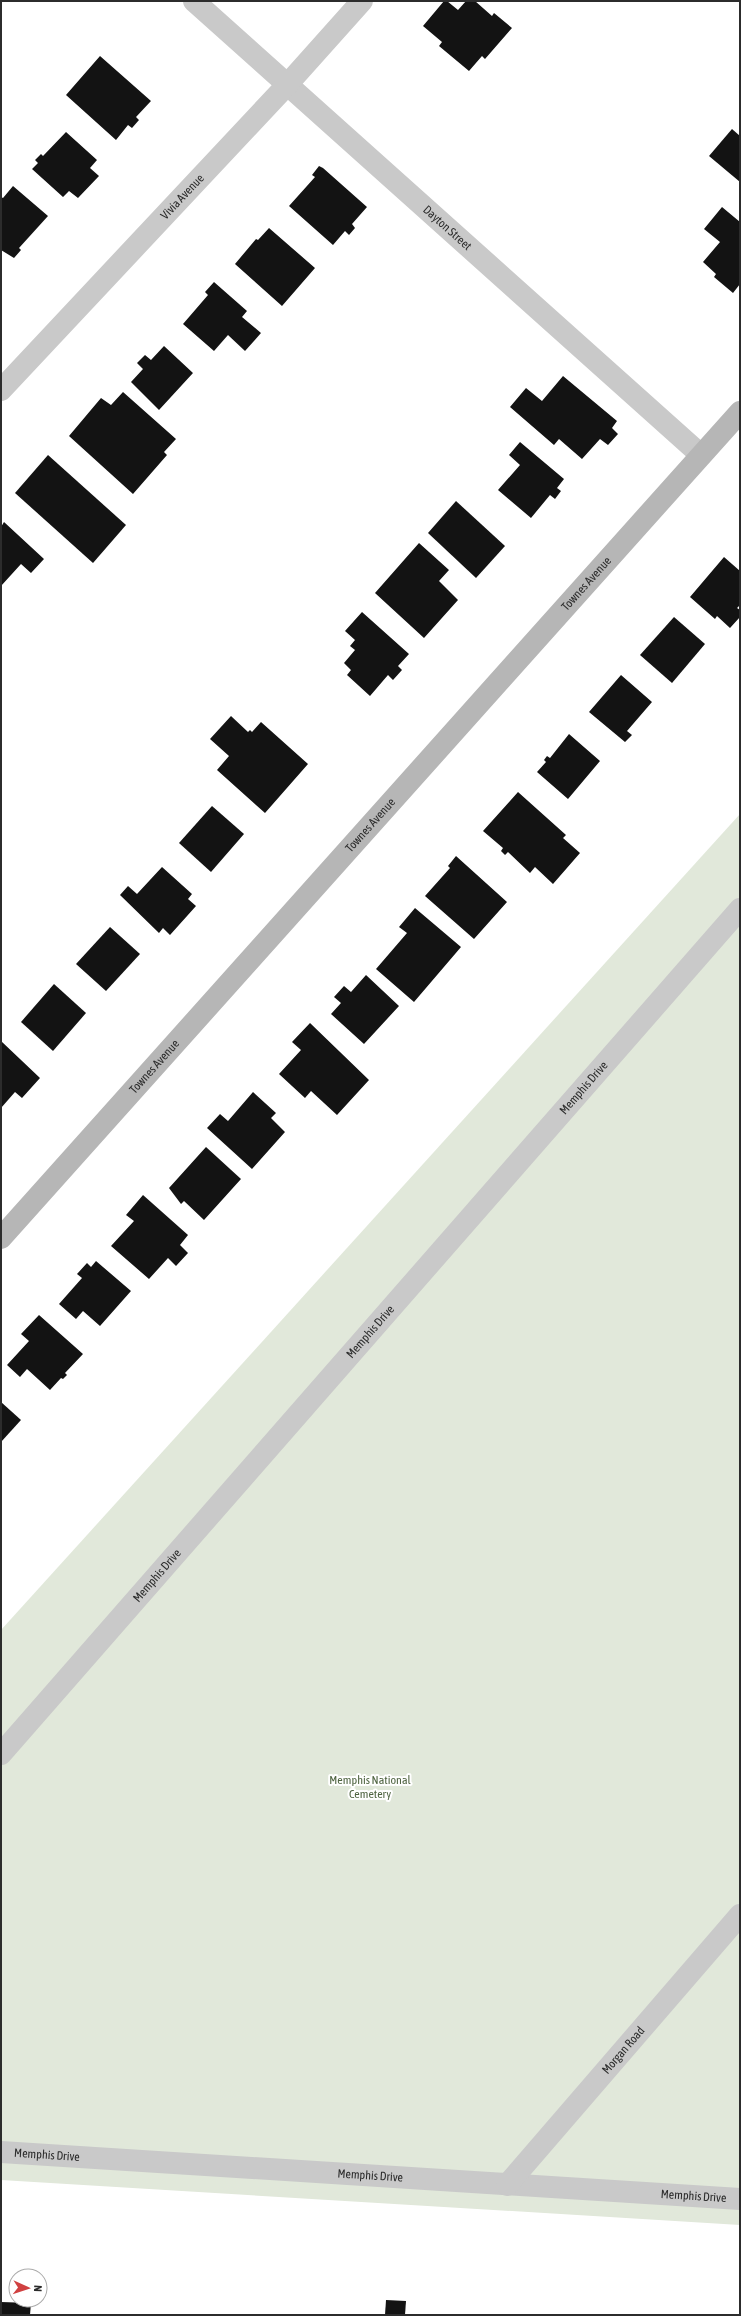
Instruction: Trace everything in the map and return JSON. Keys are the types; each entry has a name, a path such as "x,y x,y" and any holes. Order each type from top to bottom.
{"street":[{"name":"Dayton Street","path":"194,1 286,86 701,455"},
{"name":"Vivia Avenue","path":"1,390 286,86 362,1"},
{"name":"Townes Avenue","path":"1,1238 740,412"},
{"name":"Memphis Drive","path":"1,1754 740,909"},
{"name":"Morgan Road","path":"507,2185 740,1915"},
{"name":"Memphis Drive","path":"1,2152 740,2199"}],"green space":[{"name":"Memphis National Cemetery","path":"740,814 740,2225 1,2180 1,1630"}],"building":[{"path":"444,1 447,1 458,10 466,1 475,1 492,16 494,13 512,28 485,59 482,56 469,71 439,46 442,42 423,26"},
{"path":"100,56 151,101 136,117 139,120 132,128 128,125 116,140 66,95"},
{"path":"732,129 740,136 740,182 709,156"},
{"path":"66,132 97,160 90,168 99,176 78,198 69,191 63,197 32,169 38,163 35,160 41,154 43,156"},
{"path":"319,166 367,207 352,224 355,228 349,235 345,231 333,245 289,206 315,177 312,175"},
{"path":"13,186 48,216 19,248 21,250 14,258 1,250 1,197 3,198"},
{"path":"722,207 740,222 740,284 733,293 714,277 716,274 703,262 720,242 704,229"},
{"path":"269,228 315,268 282,306 235,264 256,239 258,240"},
{"path":"214,282 247,311 242,317 261,333 245,351 228,335 214,351 183,324 208,295 205,292"},
{"path":"164,346 193,373 159,410 131,382 143,369 137,363 145,355 151,360"},
{"path":"563,376 617,421 612,428 618,434 608,445 600,439 582,459 559,439 554,445 510,407 526,388 542,401"},
{"path":"123,392 176,439 164,452 167,455 133,494 69,436 101,398 111,405"},
{"path":"520,442 564,479 557,488 561,491 555,499 550,495 531,518 498,490 520,465 509,455"},
{"path":"48,455 126,525 93,563 15,493"},
{"path":"456,501 505,546 476,578 428,533"},
{"path":"4,522 44,559 31,573 21,564 1,586 1,527"},
{"path":"419,543 449,570 439,581 458,600 424,638 375,593"},
{"path":"724,557 740,571 740,605 737,608 740,610 740,617 730,628 717,616 715,619 690,597"},
{"path":"362,612 409,654 398,666 402,670 393,680 388,675 370,696 347,675 351,670 344,663 355,650 350,646 355,640 345,631"},
{"path":"674,617 705,644 672,683 640,655"},
{"path":"621,675 652,702 627,731 632,735 625,742 589,712"},
{"path":"231,716 248,732 250,730 252,732 261,722 308,764 265,813 217,770 229,756 210,739"},
{"path":"569,734 600,761 568,799 537,772 546,762 544,760 547,756 550,758"},
{"path":"518,792 566,835 563,838 580,853 553,884 535,867 530,873 508,852 505,855 501,851 503,848 483,831"},
{"path":"212,806 244,834 211,872 179,843"},
{"path":"456,856 507,902 474,939 425,896 450,868 448,866"},
{"path":"162,867 192,894 188,899 196,906 170,935 163,928 159,933 120,895 128,886 137,894"},
{"path":"415,908 461,947 414,1002 376,969 407,933 399,927"},
{"path":"110,927 140,954 106,991 76,964"},
{"path":"366,975 399,1006 364,1044 331,1014 341,1003 334,997 344,986 351,992"},
{"path":"54,984 86,1013 53,1051 21,1022"},
{"path":"310,1023 369,1080 337,1115 311,1091 305,1098 279,1074 301,1050 292,1042"},
{"path":"1,1041 40,1078 22,1098 15,1092 1,1108"},
{"path":"253,1092 276,1113 271,1118 285,1132 252,1169 207,1128 220,1114 228,1121"},
{"path":"206,1147 241,1179 204,1220 184,1201 181,1204 169,1188"},
{"path":"143,1195 188,1235 180,1245 188,1253 176,1266 168,1258 149,1279 111,1246 134,1221 126,1215"},
{"path":"96,1261 131,1291 100,1326 83,1311 76,1319 59,1304 82,1278 77,1274 87,1263 91,1267"},
{"path":"39,1315 83,1354 65,1373 67,1375 63,1379 61,1378 50,1390 27,1369 20,1377 7,1365 29,1341 21,1334"},
{"path":"1,1402 21,1420 1,1442"},
{"path":"386,2300 406,2301 405,2315 385,2315"},
{"path":"1,2302 8,2302 8,2308 31,2308 30,2315 1,2315"}]}
